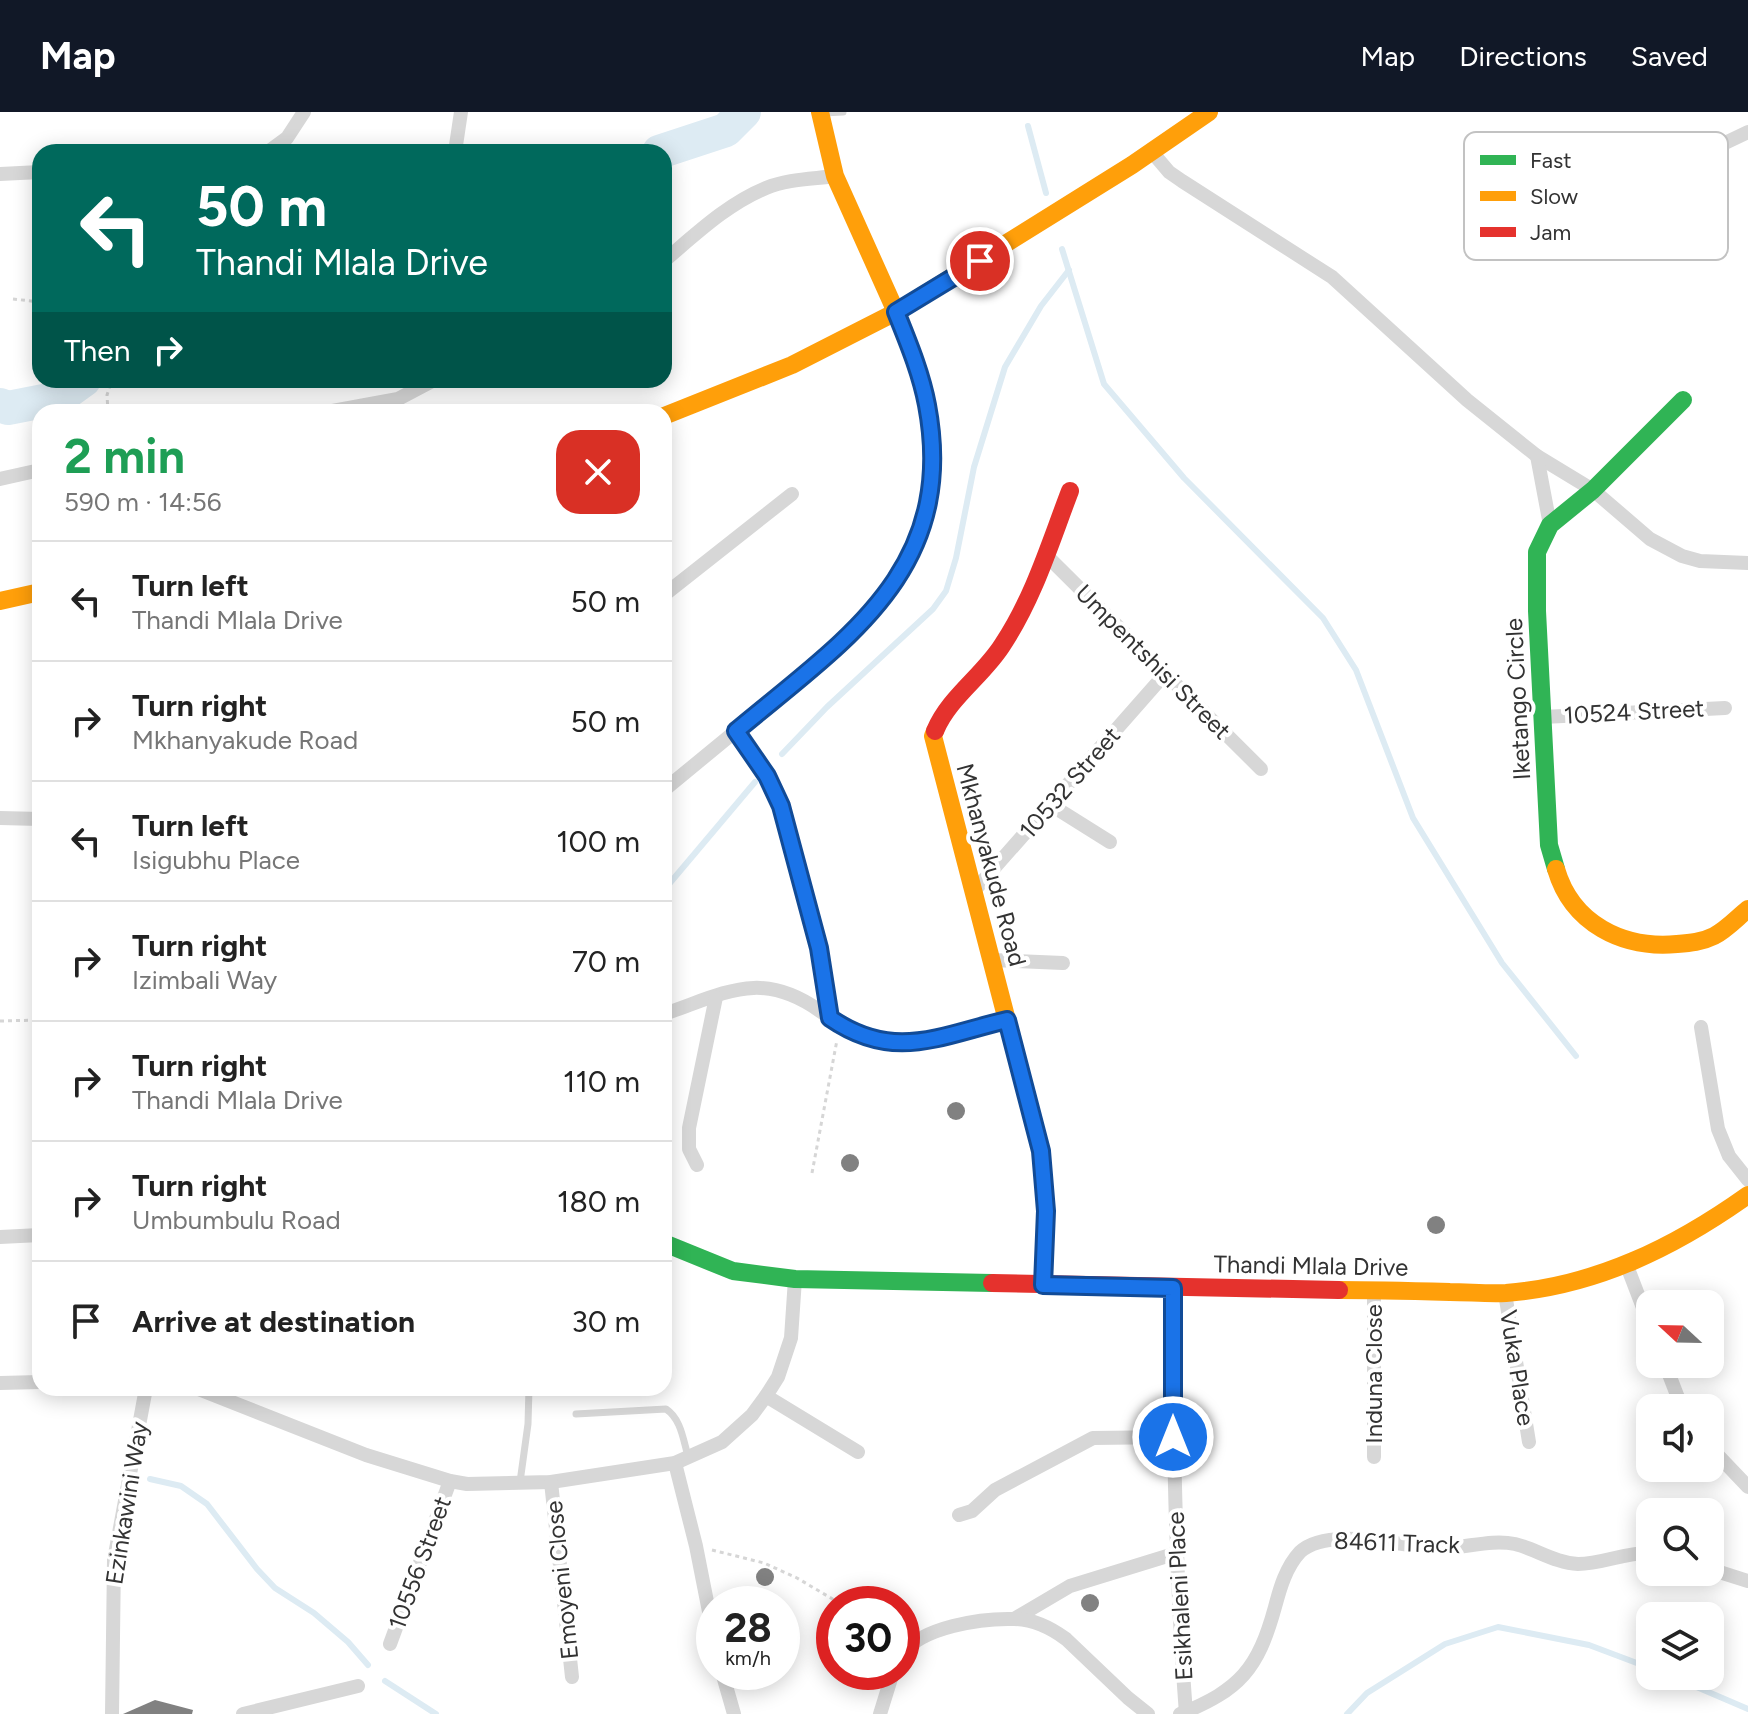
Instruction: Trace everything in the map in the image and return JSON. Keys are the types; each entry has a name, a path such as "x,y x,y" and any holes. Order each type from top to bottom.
{"street":[{"path":"279,144 287,138 304,112"},
{"path":"456,144 461,112"},
{"path":"672,413 792,365 896,312 1152,152 1209,112"},
{"path":"672,783 850,637 876,609 905,565 917,539 931,475 929,420 919,371 835,176 820,113"},
{"path":"1728,142 1748,132"},
{"path":"1152,152 1169,172 1349,290 1467,400 1537,456 1593,490 1650,539 1682,556 1720,563 1748,563"},
{"path":"0,174 32,172"},
{"path":"672,254 715,218 750,196 785,183 835,176"},
{"path":"371,404 398,399 419,388"},
{"name":"Iketango Circle","path":"1683,400 1593,490 1550,525 1537,552 1535,567 1549,845 1560,883 1583,914 1612,936 1631,942 1677,945 1697,942 1716,935 1748,909"},
{"path":"1537,456 1550,525"},
{"path":"0,479 32,472"},
{"name":"Mkhanyakude Road","path":"1043,1285 1046,1211 1043,1163 933,736 940,720 1003,645 1070,491"},
{"path":"672,589 792,494"},
{"name":"Umpentshisi Street","path":"1045,554 1261,769"},
{"path":"0,601 32,594"},
{"name":"10532 Street","path":"974,891 1165,674"},
{"name":"10524 Street","path":"1543,717 1725,708"},
{"path":"736,731 767,776 781,806 835,1021"},
{"path":"1051,805 1110,842"},
{"path":"1,814 32,818"},
{"path":"992,960 1063,963"},
{"path":"672,1011 759,986 791,993 861,1036 896,1044 914,1043 1007,1020"},
{"path":"697,1165 689,1149 689,1128 716,997"},
{"path":"1701,1027 1718,1129 1729,1156 1748,1180"},
{"name":"Thandi Mlala Drive","path":"672,1246 733,1271 795,1279 1505,1293 1560,1285 1627,1266 1684,1240 1748,1195"},
{"path":"0,1237 32,1235"},
{"path":"1627,1266 1636,1290"},
{"path":"216,1396 366,1455 450,1481 491,1485 551,1482 682,1461 722,1442 739,1429 778,1377 791,1338 795,1279"},
{"name":"Esikhaleni Place","path":"1173,1288 1173,1437 1184,1713"},
{"name":"Induna Close","path":"1374,1292 1374,1457"},
{"name":"Vuka Place","path":"1505,1293 1529,1442"},
{"path":"0,1383 32,1382"},
{"name":"Ezinkawini Way","path":"112,1714 114,1560 145,1396"},
{"path":"766,1396 858,1452"},
{"path":"959,1515 972,1511 995,1490 1093,1438 1173,1437"},
{"path":"682,1461 704,1586"},
{"path":"1724,1462 1748,1487"},
{"name":"10556 Street","path":"390,1644 450,1481"},
{"name":"Emoyeni Close","path":"551,1482 572,1677"},
{"name":"84611 Track","path":"1184,1713 1217,1698 1243,1676 1263,1646 1278,1594 1293,1561 1302,1550 1320,1541 1395,1542 1440,1548 1513,1543 1551,1558 1577,1564 1636,1555"},
{"path":"1014,1619 1070,1586 1177,1553"},
{"path":"1724,1573 1748,1581"},
{"path":"920,1638 953,1626 1014,1619 1042,1625 1066,1639 1148,1714"},
{"path":"243,1714 358,1686"},
{"path":"727,1690 734,1714"},
{"path":"880,1714 887,1690"}],"lane":[{"path":"820,113 843,112"},
{"path":"520,1482 529,1396"},
{"path":"576,1414 666,1409 678,1421 682,1461"}],"path":[{"path":"13,299 32,301"},
{"path":"0,1021 32,1020"},
{"path":"812,1173 835,1021"},
{"path":"696,1546 764,1563 816,1589"}],"building":[{"path":"952,1102 960,1102 965,1111 963,1118 952,1120 947,1115 947,1107"},
{"path":"846,1154 854,1154 859,1163 857,1170 846,1172 841,1167 841,1159"},
{"path":"1432,1216 1440,1216 1445,1225 1443,1232 1432,1234 1427,1229 1427,1221"},
{"path":"761,1568 769,1568 774,1573 774,1581 769,1586 761,1586 756,1581 756,1573"},
{"path":"1086,1594 1094,1594 1099,1603 1097,1610 1086,1612 1081,1607 1081,1599"},
{"path":"155,1700 193,1710 192,1714 123,1714"}],"waterway":[{"path":"672,148 726,130 744,112"},
{"path":"1028,126 1046,193"},
{"path":"1062,249 1104,384 1184,478 1323,618 1356,670 1413,818 1502,963 1576,1056"},
{"path":"782,754 827,707 933,609 946,591 956,558 974,467 1005,367 1041,306 1069,270"},
{"path":"0,405 8,408 59,398 73,388"},
{"path":"672,881 755,782"},
{"path":"150,1479 181,1486 207,1504 275,1588 314,1613 348,1642 368,1665"},
{"path":"1347,1714 1367,1693 1445,1644 1498,1627 1589,1645 1636,1663"},
{"path":"385,1681 436,1714"},
{"path":"1704,1690 1748,1709"}],"traffic: fast":[{"path":"1556,869 1549,845 1537,611 1537,552 1550,525 1593,490 1683,400"},
{"path":"672,1246 733,1271 795,1279 992,1283"}],"traffic: slow":[{"path":"820,112 835,176 896,312"},
{"path":"672,413 792,365 896,312 1132,165 1209,112"},
{"path":"0,601 32,594"},
{"path":"935,731 933,736 1041,1151 1046,1211 1043,1285"},
{"path":"1556,869 1574,905 1587,918 1602,929 1638,942 1677,944 1705,940 1723,931 1748,909"},
{"path":"1339,1290 1499,1293 1572,1282 1603,1273 1663,1247 1748,1195"}],"traffic: jam":[{"path":"935,731 949,707 995,655 1014,626 1041,569 1070,491"},
{"path":"992,1283 1339,1290"}],"route":[{"path":"980,261 896,312 919,371 928,406 932,448 926,505 917,539 905,565 876,609 850,637 736,731 767,776 781,806 819,948 830,1018 861,1036 896,1044 914,1043 1007,1020 1041,1151 1046,1211 1043,1285 1173,1288 1173,1437"}]}
